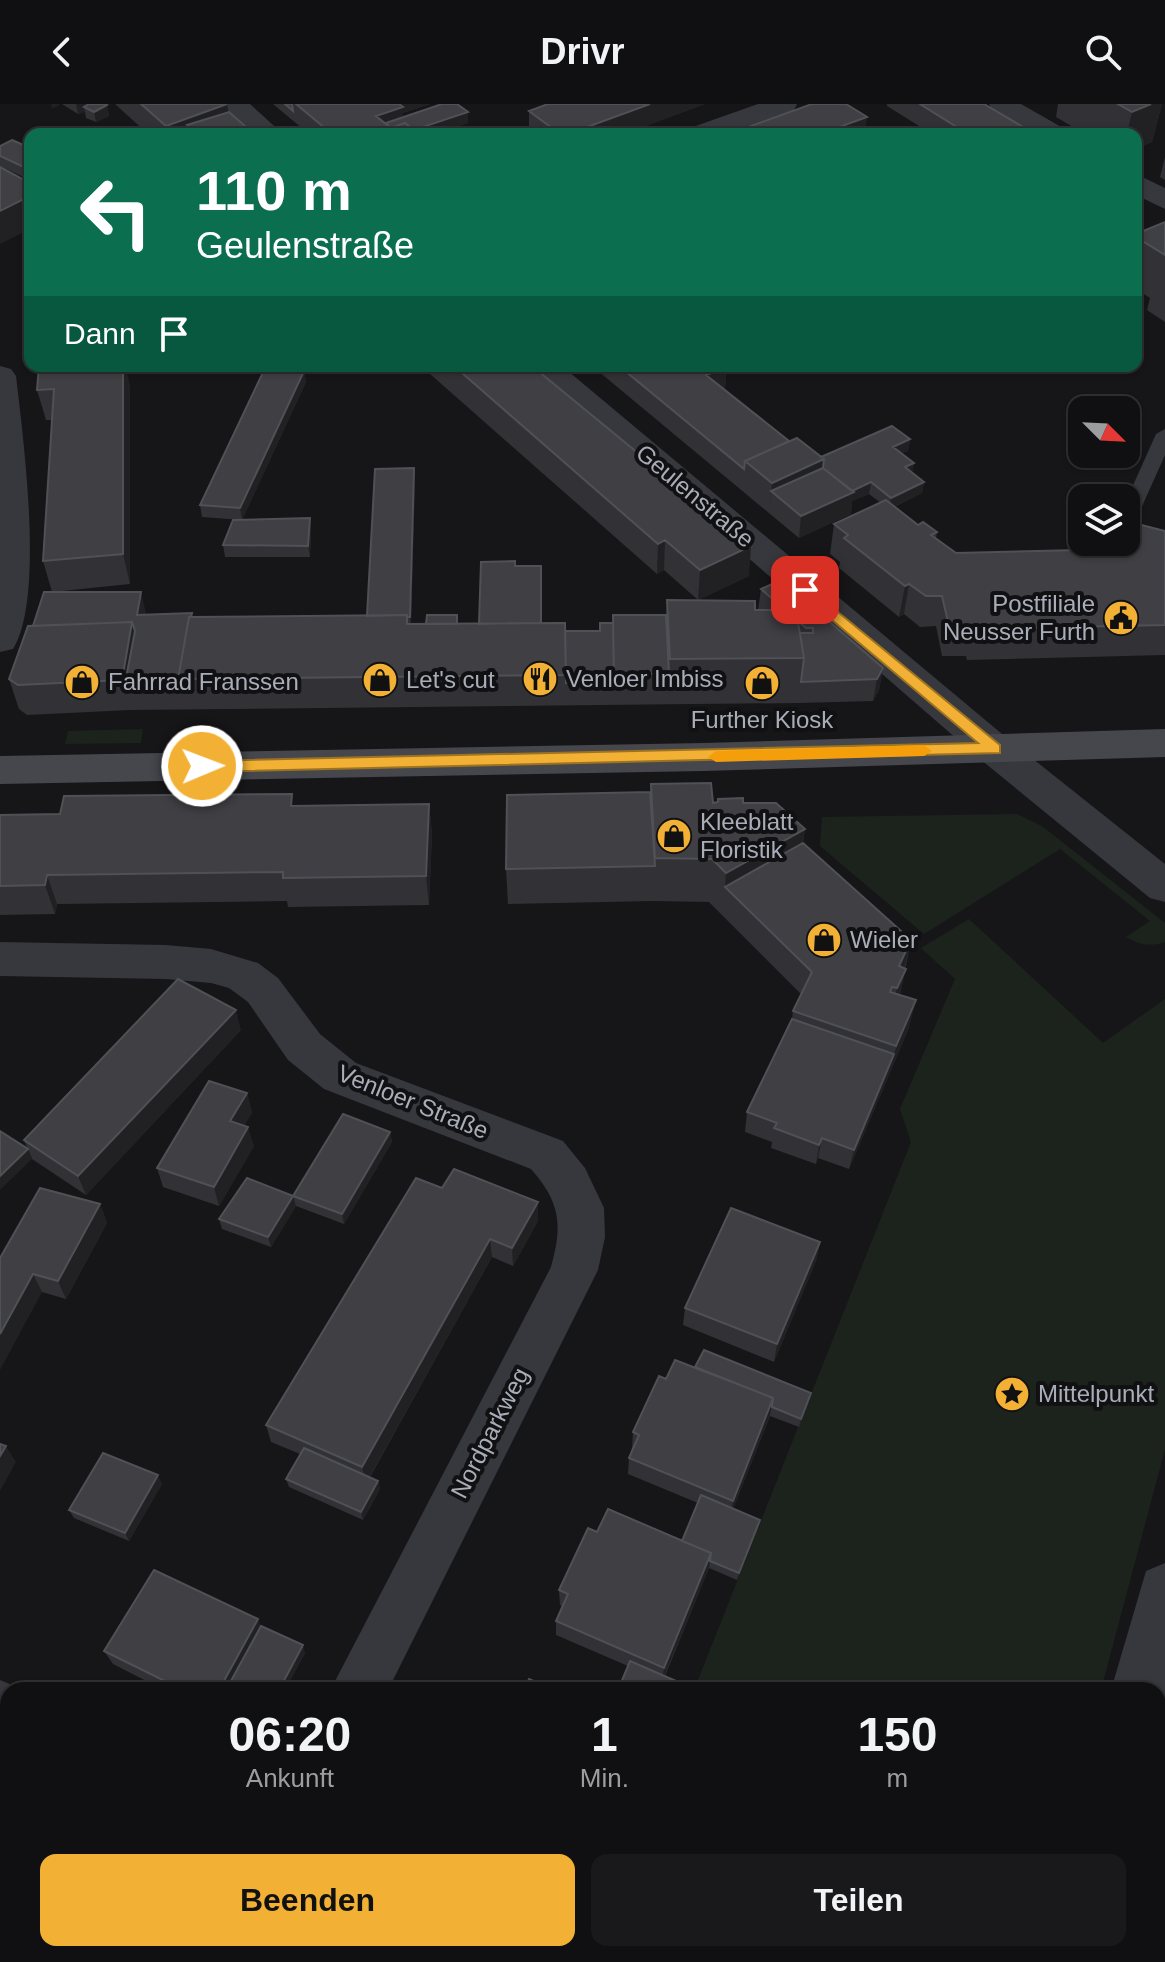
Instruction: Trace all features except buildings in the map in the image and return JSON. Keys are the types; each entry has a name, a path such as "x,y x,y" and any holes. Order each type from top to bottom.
{"main road":[{"path":"0,770 1165,743"}],"street":[{"path":"234,104 262,128"},
{"path":"717,128 784,104"},
{"path":"1002,104 1043,128"},
{"path":"1142,187 1165,200"},
{"name":"Geulenstraße","path":"550,372 994,749 1165,887"},
{"path":"0,640 12,579 1,388"},
{"name":"Venloer Straße","path":"0,959 166,962 211,966 243,975 263,990 304,1047 340,1076 547,1155 568,1177"},
{"name":"Nordparkweg","path":"363,1682 574,1270 584,1240 581,1207 568,1177"},
{"path":"1141,1682 1165,1590"}],"lane":[{"path":"1140,490 1165,434"}],"shaded area":[{"path":"143,729 141,743 65,744 68,731"},
{"path":"1017,814 1042,826 1165,923 1165,942 1145,944 1126,937 1150,921 1060,849 924,934 820,846 822,817"},
{"path":"969,919 1103,1043 1165,999 1165,1449 1103,1682 697,1682 911,1142 900,1109 955,979 921,948"}],"slow traffic":[{"path":"716,757 924,751"}],"place":[{"name":"Postfiliale Neusser Furth","path":"1121,618"},
{"name":"Venloer Imbiss","path":"540,679"},
{"name":"Let's cut","path":"380,680"},
{"name":"Fahrrad Franssen","path":"82,682"},
{"name":"Further Kiosk","path":"762,683"},
{"name":"Kleeblatt Floristik","path":"674,836"},
{"name":"Wieler","path":"824,940"},
{"name":"Mittelpunkt","path":"1012,1394"}],"route":[{"path":"202,766 994,749 805,590"}]}
